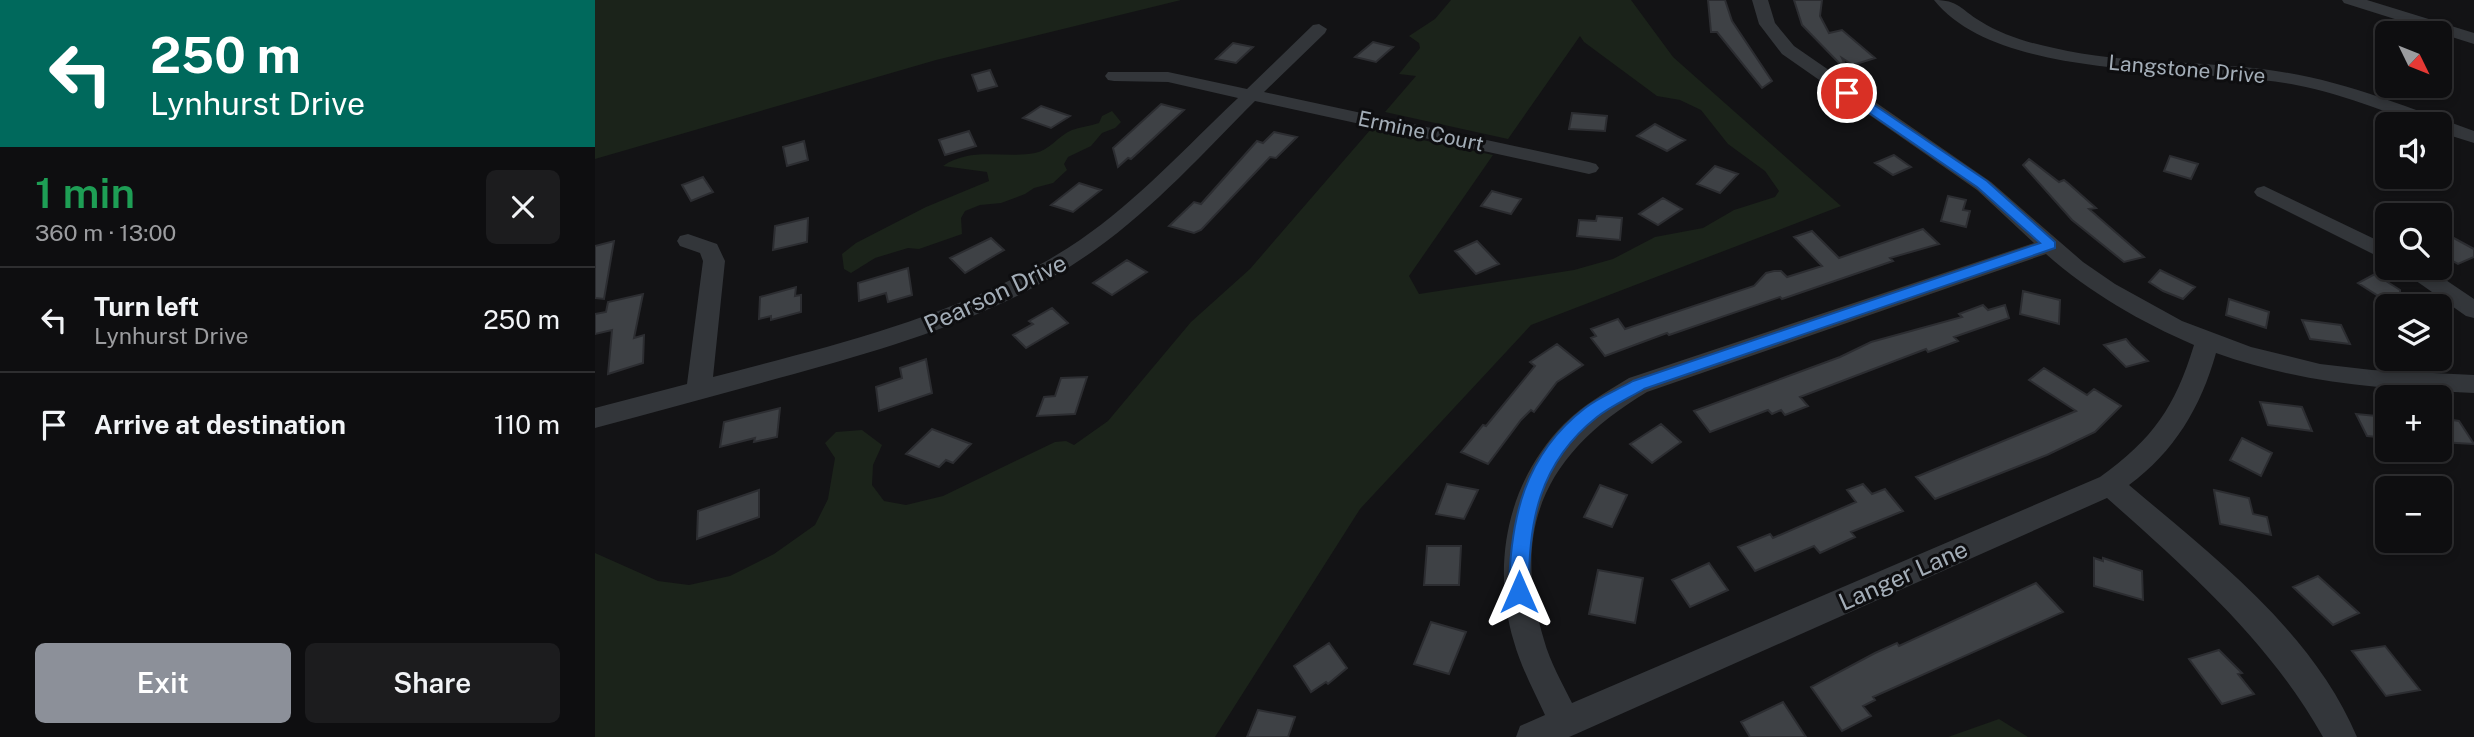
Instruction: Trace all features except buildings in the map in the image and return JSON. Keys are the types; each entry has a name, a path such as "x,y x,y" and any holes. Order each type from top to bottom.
{"street":[{"path":"1760,0 1767,23 1788,50 1982,184 2074,267 2125,302 2174,329 2274,363 2325,374 2474,384"},
{"name":"Langstone Drive","path":"1942,0 1957,13 1992,33 2043,51 2094,61 2246,73 2305,81 2405,112"},
{"path":"2356,1 2474,39"},
{"name":"Pearson Drive","path":"595,418 911,332 986,302 1041,275 1096,240 1127,215 1318,29"},
{"name":"Ermine Court","path":"1114,76 1168,77 1589,168"},
{"name":"Langstone Drive","path":"2452,129 2474,137"},
{"path":"2264,192 2375,248"},
{"path":"688,241 709,249 714,261 699,390"},
{"path":"1565,723 1528,640 1519,592 1519,546 1525,511 1536,481 1551,455 1570,432 1592,412 1639,385 2050,245"},
{"path":"2430,280 2474,310"},
{"name":"Langer Lane","path":"1532,737 2110,485 2141,463 2166,436 2183,409 2198,376 2207,342"},
{"path":"2110,485 2238,597 2273,634 2323,703 2341,737"}],"shaded area":[{"path":"595,0 1181,0 936,60 595,159"},
{"path":"1451,0 1631,0 1673,57 1841,206 1531,325 1360,509 1215,737 595,737 595,553 658,581 689,585 730,576 774,554 815,525 828,499 835,458 825,443 836,432 862,430 882,445 873,465 872,485 884,501 906,505 943,496 1055,442 1066,441 1074,445 1108,421 1191,322 1250,269 1371,129 1493,155 1409,276 1419,294 1574,270 1613,259 1655,237 1703,228 1734,210 1775,197 1779,191 1765,171 1728,144 1701,110 1680,100 1657,96 1584,42 1580,36 1508,139 1385,112 1416,76 1399,74 1420,48 1419,43 1409,36 1435,19"},
{"path":"1112,111 1121,122 1115,128 1102,133 1091,146 1068,157 1064,164 1067,170 1053,183 1034,188 1001,203 980,205 965,211 961,218 962,234 919,249 908,248 875,258 851,273 844,269 842,254 856,243 926,207 989,181 987,172 943,166 965,156 1035,153 1072,130 1099,123 1102,116"},
{"path":"1999,719 2028,737 1948,737"}],"route":[{"path":"1519,592 1519,546 1525,511 1536,481 1560,443 1592,412 1639,385 2050,245 1982,184 1847,93"}]}
